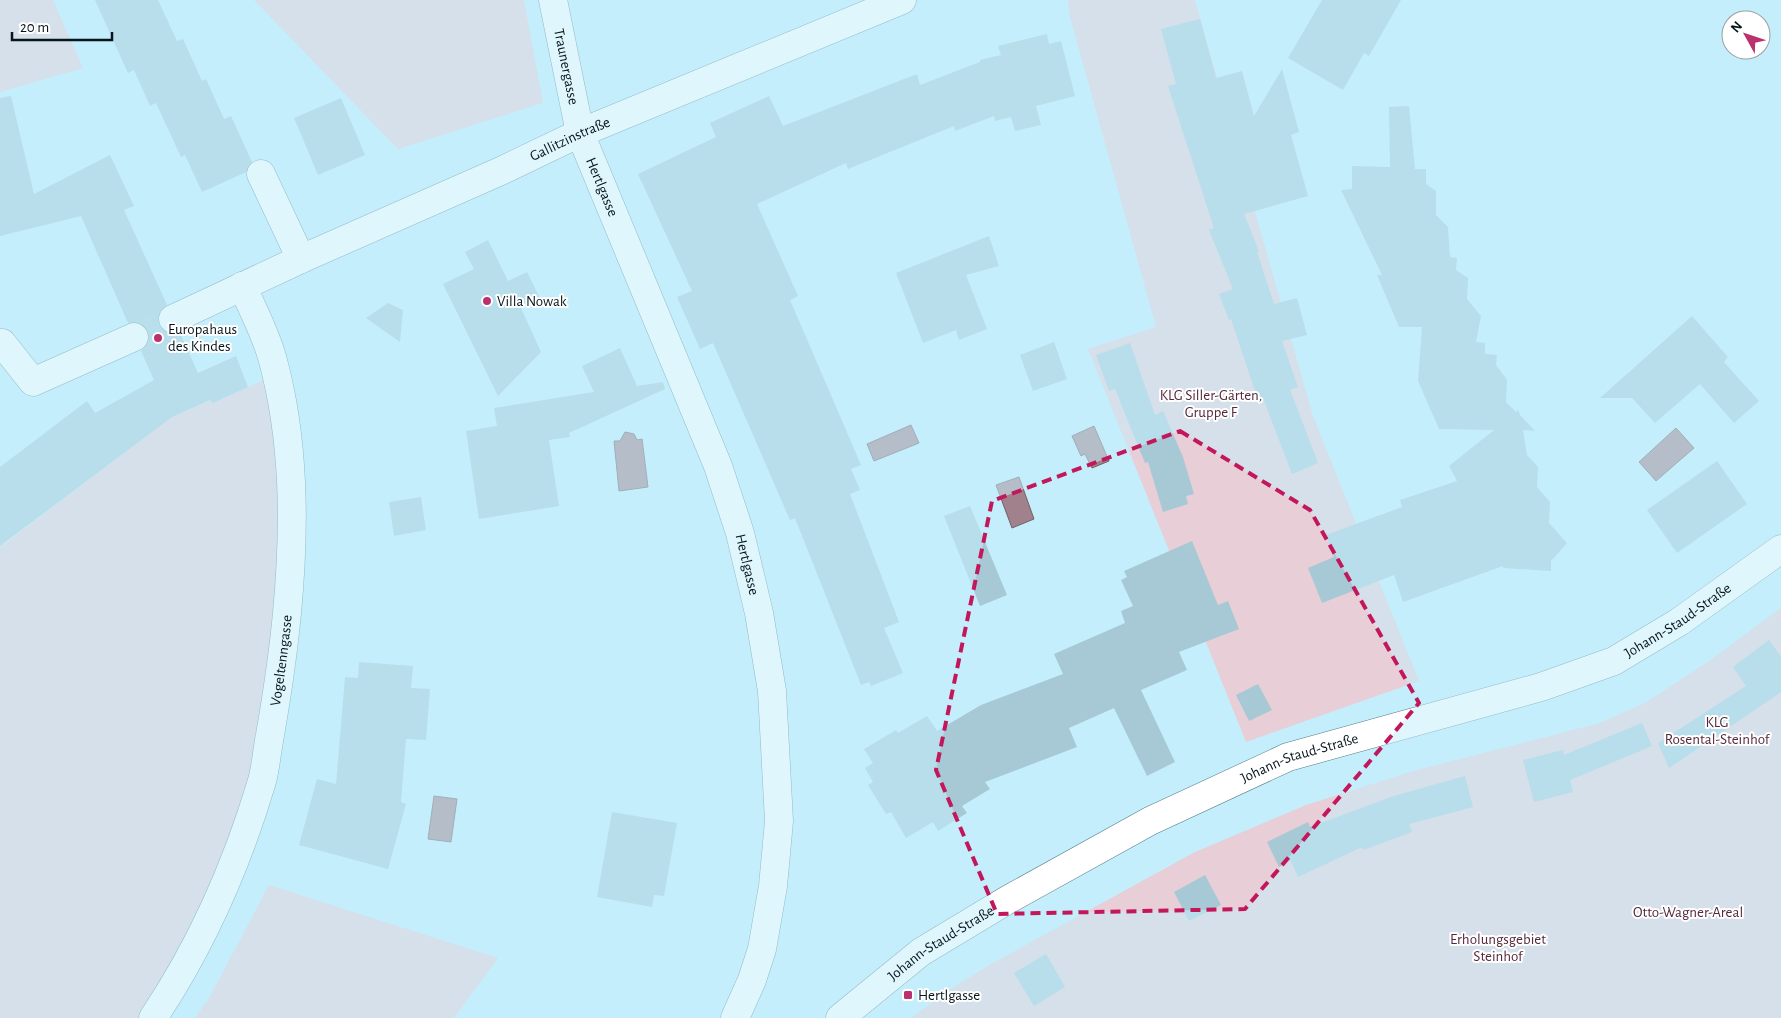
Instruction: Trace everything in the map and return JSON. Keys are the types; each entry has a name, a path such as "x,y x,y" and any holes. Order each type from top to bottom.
{"street":[{"name":"Traunergasse","path":"553,0 580,132"},
{"name":"Gallitzinstraße","path":"174,319 301,259 503,170 580,132 902,0"},
{"name":"Hertlgasse","path":"580,132 718,466 740,533 760,613 772,691 779,821 773,886 762,949 752,980 735,1018"},
{"path":"261,174 301,259"},
{"name":"Vogeltenngasse","path":"153,1018 177,983 206,930 233,867 262,779 281,672 292,560 290,458 280,393 271,356 242,286"},
{"path":"0,344 2,343 33,382 134,337"},
{"name":"Johann-Staud-Straße","path":"840,1018 921,952 1009,898 1150,821 1288,757 1541,687 1614,661 1679,622 1781,549"}],"highlighted area":[{"path":"1180,431 1310,510 1419,703 1245,909 997,914 936,770 992,501"}],"green space":[{"path":"0,0 53,0 83,68 0,92"},
{"path":"254,0 524,0 543,103 398,149"},
{"name":"KLG Siller-Gärten, Gruppe F","path":"1068,0 1195,0 1313,416 1419,681 1246,742 1088,349 1156,327 1070,17"},
{"path":"268,378 278,478 278,550 270,652 255,761 222,869 196,924 140,1018 0,1018 0,547 172,417 211,400 213,403"},
{"path":"1781,608 1781,1018 911,1018 952,988 991,964 1195,852 1306,805 1413,771 1600,723 1645,703 1709,661"},
{"path":"269,885 498,958 454,1018 195,1018 209,998"}],"shaded area":[{"path":"911,425 919,443 874,461 867,444"},
{"path":"1094,426 1109,461 1092,468 1085,454 1081,456 1072,436"},
{"path":"1676,428 1694,448 1656,481 1639,462"},
{"path":"625,432 634,434 637,440 642,439 648,487 619,491 614,441 620,441"},
{"path":"1019,477 1034,519 1012,528 996,485"},
{"path":"434,796 457,799 451,842 428,839"}],"building":[{"path":"95,0 158,0 177,41 183,39 202,81 206,79 224,119 231,116 252,162 246,172 202,192 185,155 181,157 156,103 150,106 134,70 128,73"},
{"path":"1322,0 1401,0 1369,56 1364,53 1343,90 1288,58"},
{"path":"1200,19 1216,78 1242,71 1254,116 1282,69 1299,132 1291,135 1308,196 1244,214 1259,251 1257,252 1274,304 1297,298 1307,335 1282,341 1298,387 1290,390 1318,463 1292,474 1263,398 1258,400 1231,319 1229,320 1219,294 1233,289 1209,230 1214,228 1168,86 1176,84 1161,29"},
{"path":"1047,34 1049,44 1061,41 1075,96 1036,106 1041,125 1015,131 1011,117 995,121 994,116 955,131 954,126 848,169 846,163 757,204 798,296 790,300 861,465 851,469 860,490 850,494 899,622 884,628 903,673 871,686 869,682 861,685 795,518 790,520 713,343 700,349 677,297 692,291 638,174 716,137 710,123 769,96 783,126 917,74 920,85 980,62 980,60 1001,55 998,46"},
{"name":"Europahaus des Kindes","path":"11,96 34,194 110,155 134,206 124,210 167,305 161,310 158,317 159,326 171,334 180,333 198,373 236,356 248,387 213,403 210,400 172,417 0,546 0,467 87,401 95,413 154,380 141,351 147,346 149,339 148,331 143,324 136,322 128,323 81,216 0,236 0,98"},
{"path":"341,98 365,155 318,175 294,118"},
{"path":"1409,106 1415,169 1426,169 1426,184 1436,191 1436,215 1448,227 1450,257 1457,258 1456,270 1468,278 1467,299 1481,316 1476,342 1485,343 1485,354 1497,355 1496,365 1507,380 1506,402 1516,412 1518,410 1520,415 1535,431 1523,430 1527,455 1538,467 1537,487 1550,502 1549,523 1567,543 1551,561 1551,571 1503,568 1503,566 1403,602 1394,575 1322,603 1308,568 1334,557 1326,535 1402,507 1400,500 1457,481 1449,466 1494,430 1439,429 1418,381 1422,327 1399,327 1377,275 1382,275 1341,190 1352,189 1352,166 1390,167 1389,107"},
{"path":"989,236 999,266 966,275 987,329 959,340 956,330 923,343 896,273"},
{"name":"Villa Nowak","path":"488,240 508,281 527,272 540,298 521,308 541,352 498,396 443,284 474,269 465,252"},
{"path":"388,303 403,310 400,342 366,318"},
{"path":"1692,316 1728,357 1724,362 1759,401 1734,423 1700,384 1655,423 1632,398 1600,398"},
{"path":"1054,342 1067,379 1033,391 1020,355"},
{"path":"1130,343 1155,415 1163,411 1183,457 1194,494 1186,496 1188,504 1163,512 1148,462 1145,463 1115,389 1109,391 1096,355"},
{"path":"620,348 637,386 663,382 665,389 569,433 570,437 549,440 559,506 479,519 466,431 497,426 494,408 594,392 582,366"},
{"path":"1717,461 1747,504 1677,553 1647,510"},
{"path":"421,497 426,530 394,536 389,502"},
{"path":"970,506 1007,595 980,606 944,516"},
{"path":"1192,541 1218,605 1228,601 1239,629 1179,652 1187,670 1141,690 1175,762 1147,776 1114,708 1069,728 1077,747 985,782 990,789 962,806 967,813 938,831 933,822 906,838 891,812 886,814 868,785 873,782 865,768 873,763 864,749 896,730 898,733 927,716 937,731 981,705 1063,674 1054,654 1125,623 1121,611 1133,606 1121,580 1127,577 1124,571"},
{"path":"1769,640 1781,657 1781,692 1669,768 1658,743 1746,686 1733,667"},
{"path":"359,662 413,666 411,688 430,689 426,740 406,739 401,802 406,804 388,869 299,845 317,779 336,784 345,677 358,678"},
{"path":"1258,684 1272,710 1249,721 1236,695"},
{"path":"1642,723 1652,746 1570,780 1573,792 1534,802 1523,760 1563,750 1564,755"},
{"path":"1465,776 1473,807 1409,824 1412,832 1363,850 1362,847 1298,877 1291,861 1279,867 1267,842 1308,822 1310,827 1394,796"},
{"path":"612,812 677,823 664,896 654,895 652,907 597,897"},
{"path":"1205,875 1221,905 1189,921 1174,892"},
{"path":"1046,954 1065,987 1034,1006 1014,973"}],"tunnel":[{"path":"134,337 173,319"}],"place":[{"name":"Villa Nowak","path":"487,301"},
{"name":"Europahaus des Kindes","path":"158,338"},
{"name":"Hertlgasse","path":"908,995"}],"park label":[{"name":"KLG Rosental-Steinhof","path":"1717,730"},
{"name":"Otto-Wagner-Areal","path":"1688,912"},
{"name":"Erholungsgebiet Steinhof","path":"1498,948"}]}
